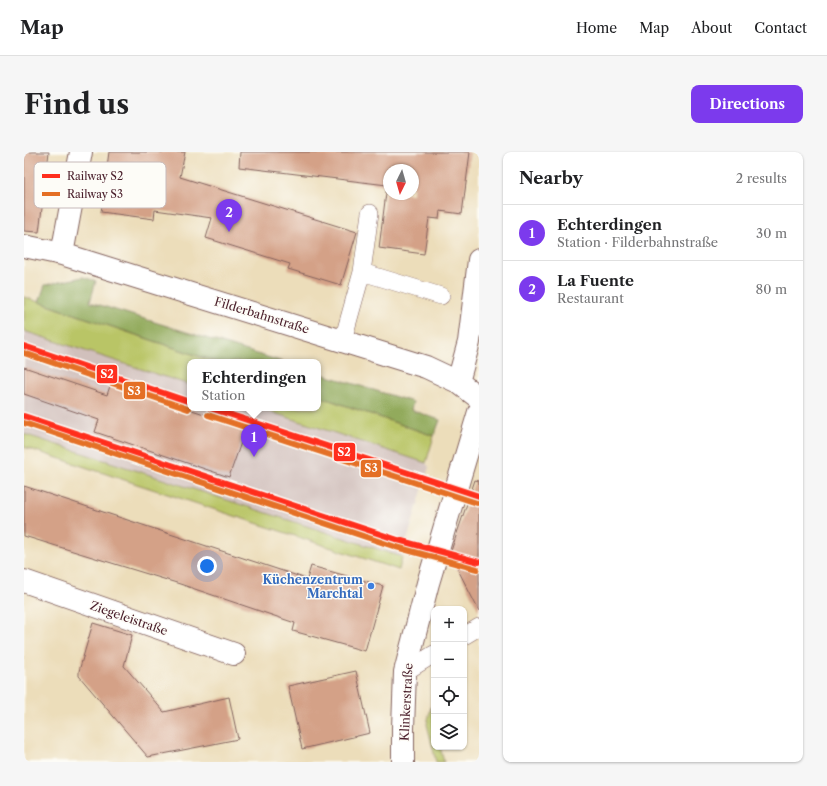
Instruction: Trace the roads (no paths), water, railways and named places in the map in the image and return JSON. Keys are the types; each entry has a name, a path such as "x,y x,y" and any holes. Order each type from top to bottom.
{"street":[{"path":"79,162 81,152"},
{"path":"62,254 71,208"},
{"name":"Filderbahnstraße","path":"24,246 62,254 426,367 458,382 479,398"},
{"path":"458,382 469,342 479,260"},
{"name":"Klinkerstraße","path":"404,762 403,728 405,672 426,590 474,448 479,412"},
{"name":"Ziegeleistraße","path":"24,581 234,654"}],"lane":[{"path":"343,340 362,272 370,213"},
{"path":"362,272 441,296"},
{"path":"467,634 479,627"},
{"path":"405,672 431,656"}],"rail line":[{"name":"S2","path":"24,346 187,401"},
{"name":"S3","path":"24,353 187,409"},
{"name":"S2","path":"219,411 479,496"},
{"name":"S3","path":"208,415 477,503"},
{"name":"S2","path":"24,416 398,540 479,562"},
{"name":"S3","path":"24,423 396,547 477,569"}],"place":[{"name":"La Fuente","path":"229,232"},
{"name":"Echterdingen","path":"254,457"},
{"name":"Küchenzentrum Marchtal","path":"371,586"}]}
